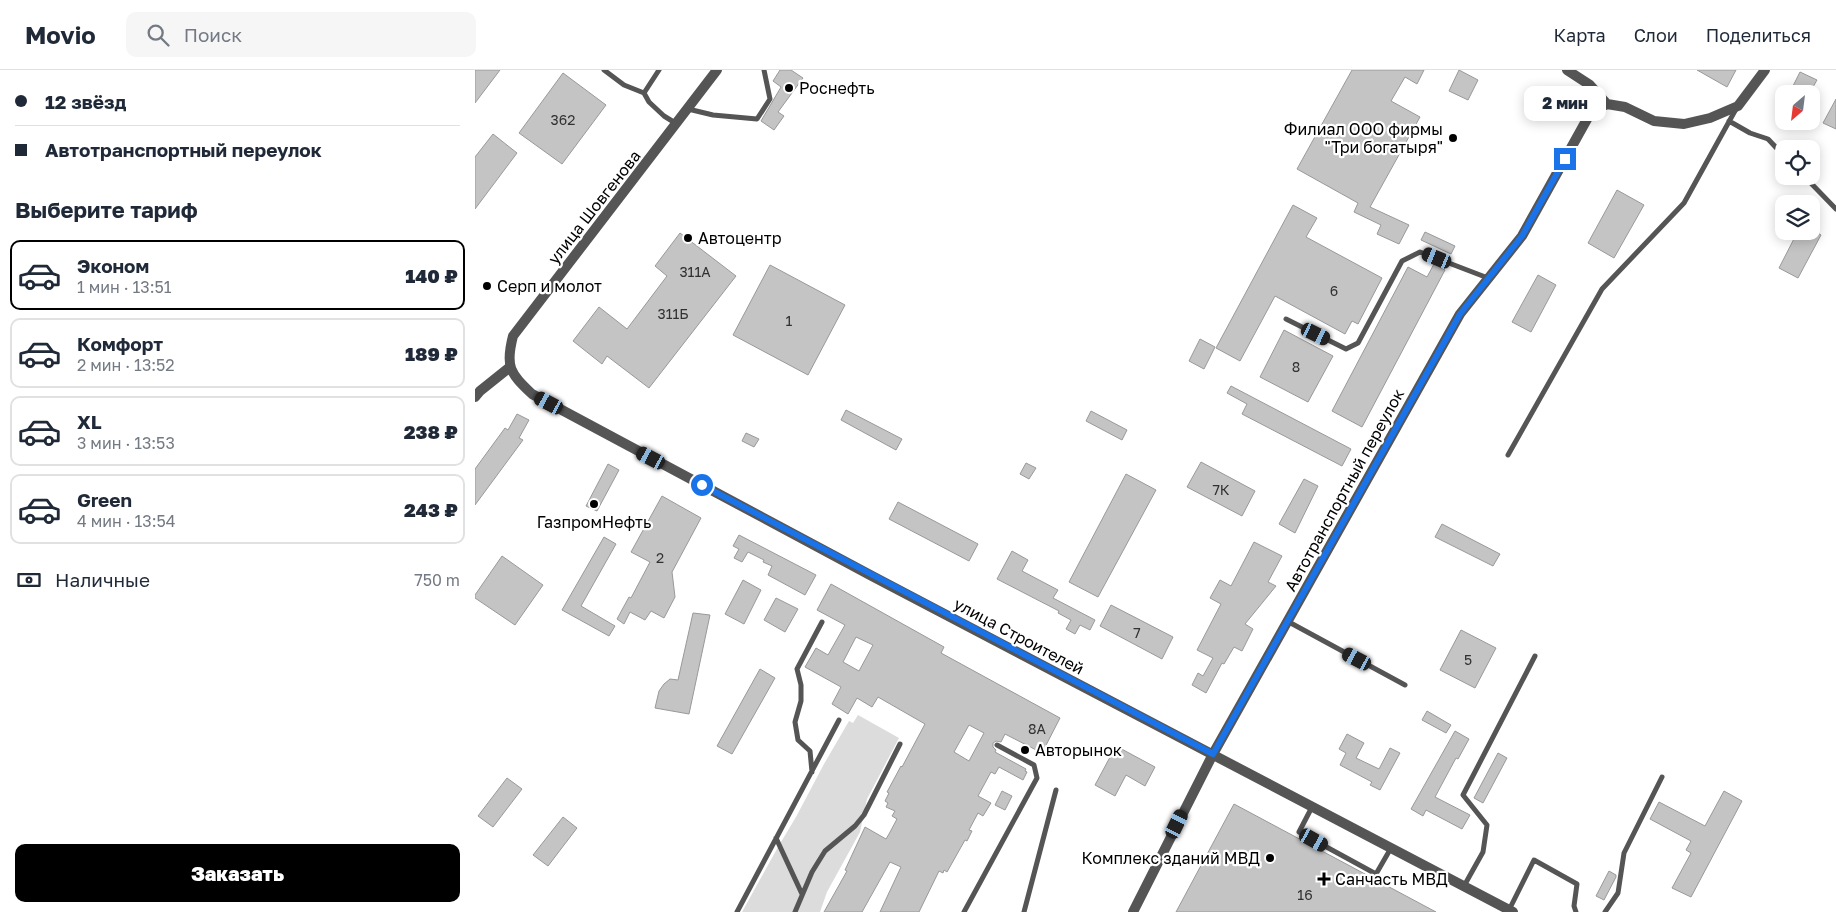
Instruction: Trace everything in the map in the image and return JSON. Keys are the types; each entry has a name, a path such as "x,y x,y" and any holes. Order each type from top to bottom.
{"street":[{"name":"улица Шовгенова","path":"510,368 508,354 513,336 717,70"},
{"path":"1567,70 1590,84 1607,104 1625,107 1654,122 1684,124 1710,118 1738,106 1765,70"},
{"name":"Автотранспортный переулок","path":"1133,912 1213,754 1460,314 1522,236 1591,112 1607,104"},
{"path":"475,397 510,368"},
{"name":"улица Строителей","path":"510,368 516,378 532,394 549,404 1511,911"}],"lane":[{"path":"604,70 624,85 643,93 649,102 664,116 677,124"},
{"path":"643,93 659,70"},
{"path":"688,109 713,115 757,119 770,99 764,70"},
{"path":"1508,455 1602,289 1684,203 1738,106"},
{"path":"1729,121 1750,133 1768,138 1775,146"},
{"path":"1813,185 1836,209"},
{"path":"1286,319 1346,349 1358,343 1402,261 1420,252 1489,278"},
{"path":"1287,621 1405,685"},
{"path":"812,772 810,751 798,740 795,722 801,702 801,685 797,668 822,622"},
{"path":"1464,886 1483,852 1487,825 1463,794 1535,656"},
{"path":"737,912 839,720"},
{"path":"795,912 812,872 825,851 855,826 864,814 900,744"},
{"path":"964,912 1037,778 1034,766 997,745"},
{"path":"1605,912 1617,892 1624,853 1662,777"},
{"path":"1023,912 1056,790"},
{"path":"1312,806 1299,832 1376,874 1392,848"},
{"path":"776,838 802,894"},
{"path":"1511,911 1534,860 1577,884 1574,906 1576,912"}],"shaded area":[{"path":"858,715 899,738 867,799 860,832 827,892 820,912 742,912 849,721 853,723"}],"building":[{"path":"475,70 500,70 475,103"},
{"path":"780,70 791,70 803,78 778,112 784,116 774,130 761,121 781,87 773,81"},
{"path":"1352,70 1424,70 1417,84 1405,77 1391,101 1420,117 1370,207 1409,225 1399,244 1377,234 1381,225 1354,212 1358,203 1297,169"},
{"path":"1459,70 1478,80 1468,100 1449,91"},
{"path":"1697,70 1736,70 1727,87"},
{"path":"1800,72 1817,80 1814,85 1794,85"},
{"path":"563,73 606,105 562,164 519,133"},
{"path":"1836,99 1836,129 1823,123"},
{"path":"493,134 517,153 475,209 475,157"},
{"path":"1617,190 1644,205 1614,258 1588,243"},
{"path":"1293,205 1317,218 1306,237 1382,278 1358,324 1352,321 1345,334 1275,296 1240,361 1216,348"},
{"path":"1425,232 1455,246 1451,254 1421,240"},
{"path":"680,233 736,276 649,388 607,356 602,364 573,341 599,307 627,329 667,276 655,266"},
{"path":"1793,240 1818,240 1798,278 1779,268"},
{"path":"1434,264 1445,270 1362,427 1332,411 1408,267 1427,277"},
{"path":"770,265 845,305 808,375 733,335"},
{"path":"1538,275 1556,285 1531,332 1512,322"},
{"path":"1284,330 1333,356 1308,402 1260,377"},
{"path":"1200,339 1215,347 1204,369 1189,361"},
{"path":"1231,386 1351,449 1342,466 1242,414 1247,404 1227,393"},
{"path":"846,410 902,439 896,450 841,420"},
{"path":"1091,411 1127,430 1122,440 1086,421"},
{"path":"517,414 529,420 519,438 523,440 475,505 475,469 505,428 508,430"},
{"path":"746,433 759,439 754,447 742,441"},
{"path":"1201,462 1255,491 1242,516 1187,487"},
{"path":"1026,463 1036,468 1029,479 1020,474"},
{"path":"608,464 619,470 597,511 586,506"},
{"path":"1126,474 1156,490 1098,597 1069,582"},
{"path":"1304,479 1318,486 1295,533 1279,524"},
{"path":"662,496 701,518 672,572 675,597 664,618 651,611 645,620 630,612 624,624 617,619 629,597 631,598 650,562 631,552"},
{"path":"898,502 978,544 969,561 889,519"},
{"path":"1442,524 1500,554 1493,566 1435,537"},
{"path":"739,535 816,575 805,595 768,575 772,566 763,562 764,560 748,552 742,562 734,558 739,549 733,546"},
{"path":"604,537 616,544 581,606 615,626 609,636 562,610"},
{"path":"1254,542 1282,556 1268,582 1276,586 1245,624 1253,629 1242,651 1234,647 1224,664 1222,663 1206,693 1192,685 1198,673 1203,676 1213,658 1197,650 1221,604 1210,598 1220,580 1231,586"},
{"path":"1012,551 1028,560 1022,571 1058,590 1053,598 1095,620 1090,630 1080,625 1075,634 1066,629 1071,620 1058,613 1059,611 997,579"},
{"path":"502,556 543,585 515,625 475,598 475,595"},
{"path":"743,580 761,590 744,624 725,614"},
{"path":"831,584 944,647 941,653 1060,718 1042,753 1005,734 1001,742 996,741 993,743 995,752 1026,769 1025,771 1027,772 1023,780 999,767 995,774 991,772 978,796 991,803 983,816 978,813 969,830 972,831 967,841 965,840 947,872 944,870 943,873 939,871 919,912 880,912 901,867 890,862 862,912 824,912 847,871 845,870 865,827 886,839 889,834 897,819 892,816 895,811 886,807 888,803 885,801 889,793 887,792 925,724 878,697 872,707 857,698 848,714 832,704 841,687 805,667 816,648 828,655 845,625 817,610","holes":["856,637 873,645 859,671 843,662","969,725 984,733 969,761 954,752"]},
{"path":"776,598 798,609 785,632 764,620"},
{"path":"1111,605 1173,637 1162,659 1100,626"},
{"path":"693,613 710,615 689,714 655,708 659,691 664,684 670,679 678,680"},
{"path":"1461,630 1496,648 1475,688 1440,670"},
{"path":"760,669 775,678 732,754 717,746"},
{"path":"1427,711 1451,725 1446,733 1422,720"},
{"path":"1455,731 1469,739 1458,759 1456,758 1435,797 1470,815 1462,829 1426,810 1423,816 1411,809"},
{"path":"1347,734 1364,743 1356,758 1379,769 1390,748 1400,753 1380,790 1370,785 1372,782 1340,765 1346,753 1339,749"},
{"path":"1116,746 1155,767 1145,786 1126,775 1115,796 1095,785"},
{"path":"1498,753 1507,758 1483,803 1474,798"},
{"path":"507,778 522,789 493,827 478,816"},
{"path":"1002,791 1012,796 1005,810 995,805"},
{"path":"1724,791 1742,801 1691,897 1672,888 1691,853 1686,850 1691,841 1650,819 1659,802 1705,826"},
{"name":"Комплекс зданий МВД","path":"1234,804 1436,912 1176,912"},
{"path":"563,817 577,828 548,866 533,855"},
{"path":"1609,871 1616,875 1616,877 1604,900 1596,896"}],"place":[{"name":"Роснефть","path":"789,88"},
{"name":"Филиал ООО фирмы \"Три богатыря\"","path":"1453,138"},
{"name":"Автоцентр","path":"688,238"},
{"name":"Серп и молот","path":"487,286"},
{"name":"ГазпромНефть","path":"594,504"},
{"name":"Авторынок","path":"1025,750"},
{"name":"Комплекс зданий МВД","path":"1270,858"},
{"name":"Санчасть МВД","path":"1324,879"}],"route":[{"path":"702,485 1213,754 1460,314 1522,236 1565,159"}]}
